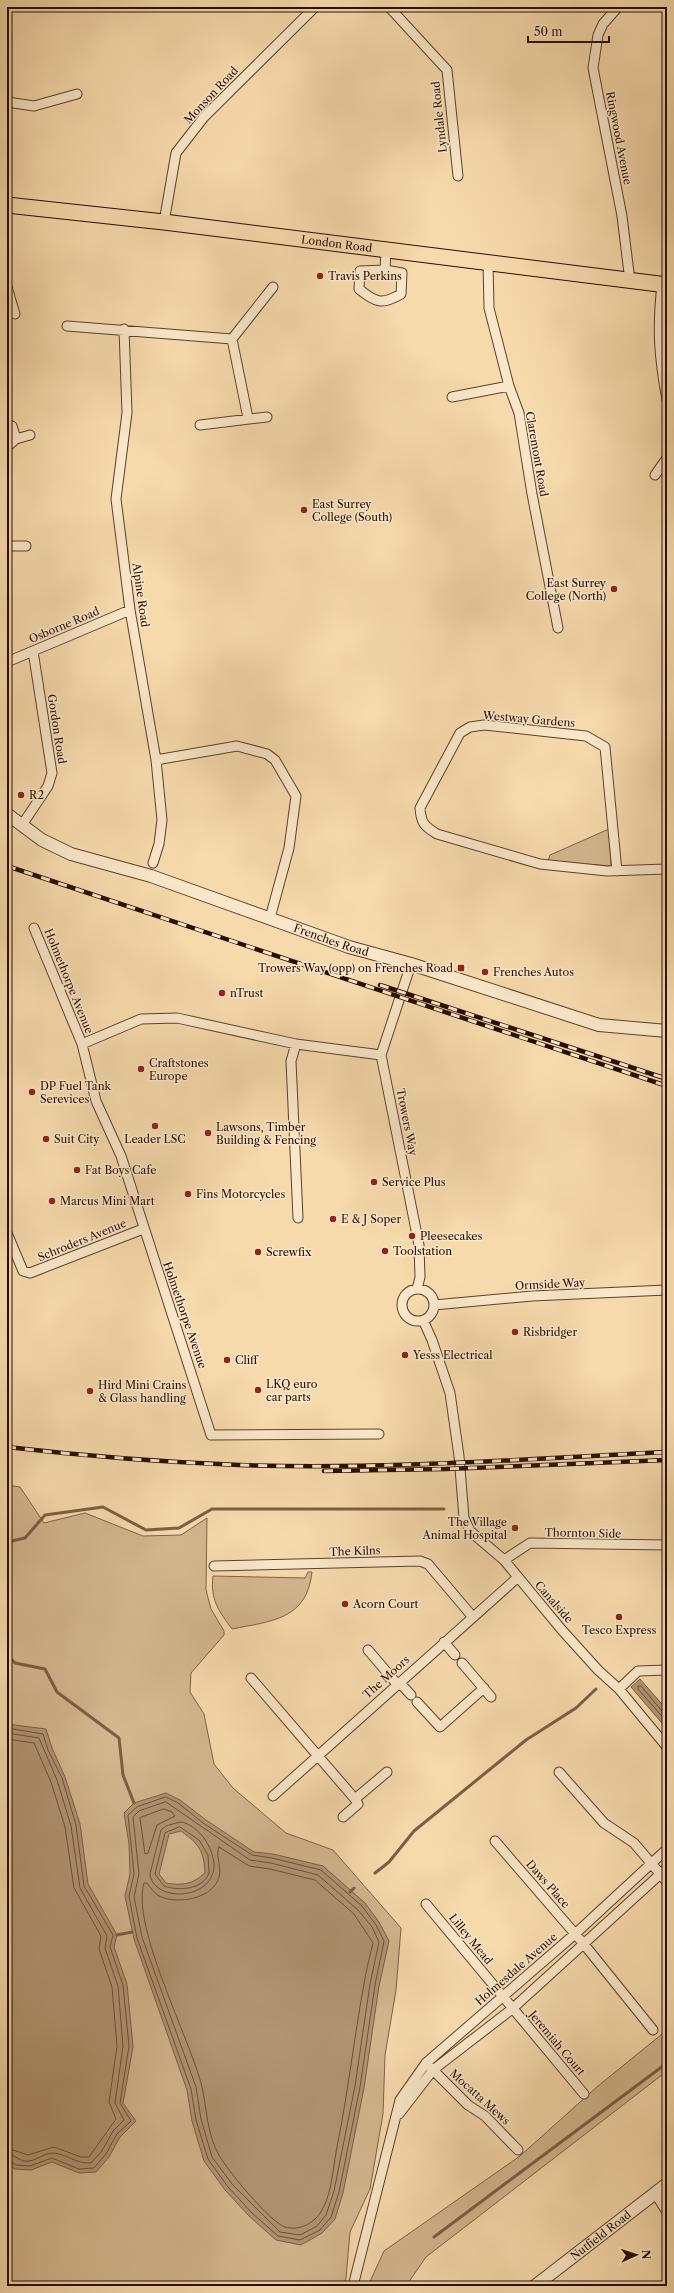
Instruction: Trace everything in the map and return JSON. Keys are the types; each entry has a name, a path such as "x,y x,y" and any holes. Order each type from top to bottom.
{"main road":[{"name":"London Road","path":"7,205 164,222 664,285"}],"street":[{"name":"Monson Road","path":"164,222 176,153 204,117 316,7"},
{"name":"Lyndale Road","path":"389,7 447,70 458,176"},
{"name":"Ringwood Avenue","path":"618,7 603,24 598,35 593,68 622,216 630,281"},
{"path":"7,102 34,106 77,94"},
{"path":"385,270 386,250"},
{"name":"Claremont Road","path":"488,262 489,308 509,386 519,413 533,501 558,628"},
{"path":"385,270 402,274 401,294 388,301 372,300 359,289 360,271 385,270"},
{"path":"664,285 658,331 659,361 667,400"},
{"path":"7,287 15,314"},
{"path":"248,418 232,339 273,287"},
{"path":"67,326 124,329 232,339"},
{"name":"Alpine Road","path":"124,329 127,413 116,499 130,610 156,760 162,820 159,844 153,863"},
{"path":"452,397 509,386"},
{"path":"200,425 267,416"},
{"path":"12,426 16,439"},
{"path":"7,447 16,439 30,435"},
{"path":"655,475 667,458"},
{"path":"7,546 26,546"},
{"name":"Osborne Road","path":"7,662 130,610"},
{"name":"Gordon Road","path":"22,825 48,786 52,773 33,651"},
{"name":"Westway Gardens","path":"617,871 605,747 586,736 484,725 470,727 460,733 420,808 421,821 429,829 437,834 540,864 617,871 667,869"},
{"path":"156,760 237,746 261,752 275,760 296,796 289,848 270,918"},
{"name":"Frenches Road","path":"7,814 42,840 71,854 151,876 349,947 411,964 599,1025 667,1031"},
{"name":"Holmethorpe Avenue","path":"34,928 82,1044 96,1101 121,1156 143,1229 211,1435 380,1434"},
{"name":"Trowers Way","path":"411,964 381,1055 419,1245 420,1277 417,1289"},
{"name":"Holmethorpe Avenue","path":"82,1044 141,1019 178,1018 296,1044 381,1055"},
{"path":"296,1044 291,1061 298,1218"},
{"name":"Schroders Avenue","path":"7,1233 23,1271 30,1273 143,1229"},
{"path":"417,1289 427,1291 434,1305 432,1312 423,1320 413,1320 408,1317 402,1308 405,1295 417,1289"},
{"name":"Ormside Way","path":"434,1305 532,1296 667,1290"},
{"name":"Canalside","path":"423,1320 432,1340 450,1393 459,1456 464,1518 470,1531 504,1560 517,1578 598,1670 619,1689 667,1747"},
{"name":"Thornton Side","path":"504,1560 530,1543 626,1546 667,1545"},
{"name":"The Kilns","path":"214,1566 420,1561 428,1564 472,1616"},
{"name":"The Moors","path":"273,1796 472,1616 517,1578"},
{"path":"444,1642 455,1655"},
{"path":"368,1650 440,1727 484,1688"},
{"path":"462,1663 491,1697"},
{"path":"619,1689 638,1672 667,1670"},
{"path":"251,1678 318,1754 355,1799 358,1804 344,1817"},
{"path":"355,1799 387,1772"},
{"path":"559,1772 604,1823 634,1843 649,1864 664,1871 667,1882"},
{"name":"Daws Place","path":"496,1841 653,2030"},
{"name":"Holmesdale Avenue","path":"353,2286 397,2117 400,2100 426,2063 574,1934 667,1849"},
{"name":"Holmesdale Avenue","path":"397,2117 434,2070 512,2009 664,1871"},
{"name":"Lilley Mead","path":"426,1904 512,2009"},
{"name":"Jeremiah Court","path":"512,2009 584,2094"},
{"name":"Mocatta Mews","path":"426,2063 468,2105 485,2116 518,2150"},
{"name":"Nutfield Road","path":"535,2286 667,2184"},
{"path":"656,2193 667,2212"}],"shaded area":[{"path":"609,829 611,866 548,861 550,855"},
{"path":"7,1485 20,1487 44,1523 85,1513 143,1536 181,1535 207,1518 206,1590 211,1609 224,1631 224,1635 191,1673 190,1692 204,1714 214,1764 233,1788 286,1833 333,1850 401,1928 396,1990 385,2055 383,2114 370,2189 350,2232 344,2286 7,2286"},
{"path":"308,1572 312,1572 309,1588 303,1600 295,1609 285,1616 273,1620 232,1629 219,1611 214,1599 212,1584 213,1576 305,1578"},
{"path":"667,2030 667,2071 426,2257 406,2286 368,2286 384,2251 520,2156 598,2086"}],"water":[{"path":"640,1679 667,1710 667,1729 631,1687"},
{"path":"7,1724 46,1729 52,1748 65,1777 80,1824 88,1884 117,1935 114,1947 127,1984 133,2047 123,2103 136,2121 120,2137 109,2157 96,2172 79,2173 52,2162 31,2170 14,2169 7,2161"},
{"path":"166,1793 180,1800 206,1820 254,1852 273,1854 323,1866 365,1903 379,1922 389,1941 379,1986 364,2088 343,2193 335,2219 322,2233 301,2245 276,2240 249,2216 225,2190 204,2161 192,2121 187,2090 134,1939 125,1896 130,1874 129,1844 124,1813 134,1803","holes":["181,1831 196,1844 202,1853 205,1873 192,1882 182,1884 166,1883 159,1874 169,1834"]}],"waterway":[{"path":"7,1542 25,1538 45,1515 103,1507 146,1530 179,1528 212,1509 444,1509"},
{"path":"7,1655 15,1663 45,1669 57,1692 119,1738 123,1775 134,1803"},
{"path":"375,1873 389,1862 414,1831 526,1740 576,1708 596,1689"},
{"path":"350,1892 354,1888"},
{"path":"117,1935 132,1932"},
{"path":"434,2237 667,2063"}],"railway":[{"path":"7,866 667,1086"},
{"path":"380,985 667,1079"},
{"path":"7,1447 152,1460 239,1465 292,1466 453,1463 667,1452"},
{"path":"324,1471 446,1469 667,1460"}],"place":[{"name":"Travis Perkins","path":"320,276"},
{"name":"East Surrey College (South)","path":"304,510"},
{"name":"East Surrey College (North)","path":"614,589"},
{"name":"R2","path":"21,795"},
{"name":"Trowers Way (opp) on Frenches Road","path":"461,968"},
{"name":"Frenches Autos","path":"485,972"},
{"name":"nTrust","path":"222,993"},
{"name":"Craftstones Europe","path":"141,1069"},
{"name":"DP Fuel Tank Serevices","path":"32,1092"},
{"name":"Leader LSC","path":"155,1126"},
{"name":"Lawsons, Timber Building & Fencing","path":"208,1133"},
{"name":"Suit City","path":"46,1139"},
{"name":"Fat Boys Cafe","path":"77,1170"},
{"name":"Service Plus","path":"374,1182"},
{"name":"Fins Motorcycles","path":"188,1194"},
{"name":"Marcus Mini Mart","path":"52,1201"},
{"name":"E & J Soper","path":"333,1219"},
{"name":"Pleesecakes","path":"412,1236"},
{"name":"Toolstation","path":"385,1251"},
{"name":"Screwfix","path":"258,1252"},
{"name":"Risbridger","path":"515,1332"},
{"name":"Yesss Electrical","path":"405,1355"},
{"name":"Cliff","path":"227,1360"},
{"name":"LKQ euro car parts","path":"258,1390"},
{"name":"Hird Mini Crains & Glass handling","path":"90,1391"},
{"name":"The Village Animal Hospital","path":"515,1528"},
{"name":"Acorn Court","path":"345,1604"},
{"name":"Tesco Express","path":"619,1617"}]}
